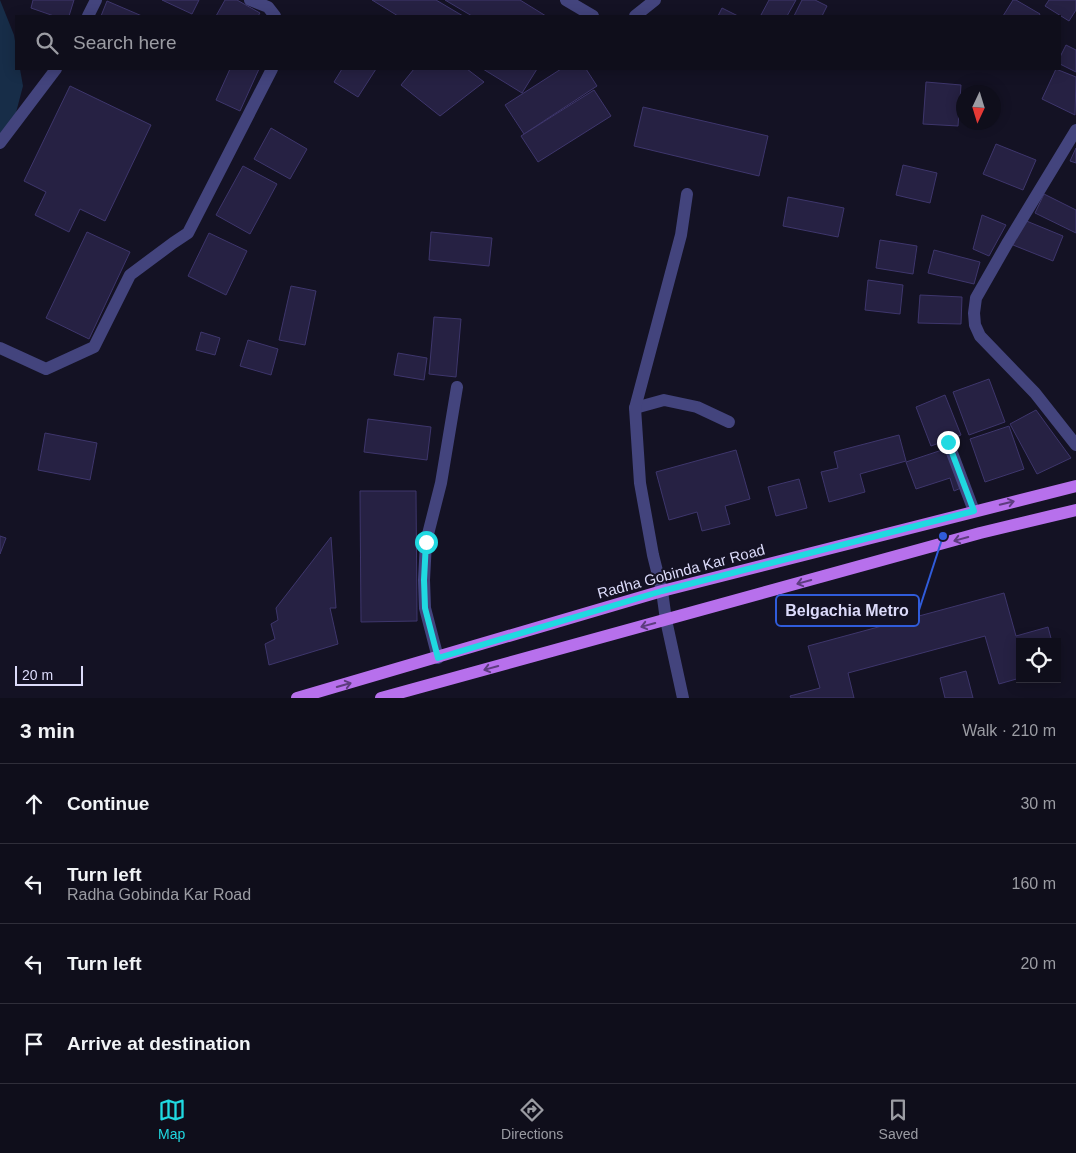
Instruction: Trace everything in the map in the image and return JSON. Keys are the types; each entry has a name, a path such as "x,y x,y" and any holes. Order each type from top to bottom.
{"main road":[{"name":"Radha Gobinda Kar Road","path":"297,698 662,591 1076,486"},
{"path":"381,698 980,533 1076,510"}],"street":[{"path":"88,15 96,0"},
{"path":"250,0 268,7 274,15"},
{"path":"566,0 591,15"},
{"path":"636,15 655,0"},
{"path":"0,143 55,70"},
{"path":"0,348 46,369 94,347 130,275 188,233 271,70"},
{"path":"1076,130 976,298 974,313 975,325 980,336 1035,393 1076,445"},
{"path":"684,698 666,620 640,483 635,408 681,235 687,194"},
{"path":"438,658 425,608 426,542 441,483 457,387"},
{"path":"635,408 664,400 697,407 729,422"},
{"path":"948,442 974,511"}],"water":[{"path":"0,0 14,35 15,70 20,70 23,86 12,128 0,137"}],"building":[{"path":"33,0 74,0 69,15 51,15 31,8"},
{"path":"162,0 199,0 192,14"},
{"path":"225,0 237,0 260,13 259,15 217,15"},
{"path":"372,0 436,0 461,15 396,15"},
{"path":"445,0 520,0 544,15 470,15"},
{"path":"769,0 796,0 788,15 761,15"},
{"path":"802,0 815,0 827,6 822,15 794,15"},
{"path":"1013,0 1040,14 1040,15 1004,15"},
{"path":"1049,0 1076,0 1076,10 1069,21 1045,6"},
{"path":"107,1 140,15 101,15"},
{"path":"722,8 736,15 718,15"},
{"path":"1066,45 1076,50 1076,72 1061,64 1061,55"},
{"path":"230,70 259,70 240,111 216,100"},
{"path":"341,70 375,70 358,97 334,82"},
{"path":"413,70 468,70 484,82 440,116 401,85"},
{"path":"485,70 536,70 522,93"},
{"path":"559,70 587,70 597,86 524,134 505,105"},
{"path":"1056,70 1076,77 1075,115 1042,99"},
{"path":"926,82 961,85 956,85 956,126 923,124"},
{"path":"70,86 151,125 105,221 80,209 69,232 35,215 46,192 24,181"},
{"path":"594,90 611,116 538,162 521,136"},
{"path":"643,107 768,136 759,176 634,146"},
{"path":"271,128 307,149 290,179 254,159"},
{"path":"996,144 1036,160 1023,190 983,174"},
{"path":"1076,148 1076,163 1070,161"},
{"path":"903,165 937,173 930,203 896,195"},
{"path":"243,166 277,184 250,234 216,215"},
{"path":"1044,194 1076,210 1076,233 1035,213"},
{"path":"788,197 844,208 838,237 783,226"},
{"path":"982,215 1006,225 989,256 973,249"},
{"path":"1024,220 1063,236 1053,261 1013,245"},
{"path":"87,232 130,252 89,339 46,318"},
{"path":"431,232 492,238 489,266 429,260"},
{"path":"209,233 247,251 226,295 188,276"},
{"path":"880,240 917,246 913,274 876,268"},
{"path":"934,250 980,262 974,284 928,273"},
{"path":"868,280 903,285 900,314 865,310"},
{"path":"291,286 316,291 305,345 279,340"},
{"path":"920,295 962,297 961,324 918,323"},
{"path":"434,317 461,319 456,377 429,374"},
{"path":"201,332 220,338 215,355 196,350"},
{"path":"248,340 278,349 271,375 240,366"},
{"path":"398,353 427,358 424,380 394,375"},
{"path":"989,379 1005,422 969,435 953,392"},
{"path":"945,395 961,435 931,446 916,407"},
{"path":"1036,410 1071,458 1037,474 1010,424"},
{"path":"368,419 431,427 427,460 364,452"},
{"path":"1009,426 1024,469 985,482 970,439"},
{"path":"45,433 97,443 90,480 38,470"},
{"path":"899,435 906,461 860,474 865,492 829,502 821,472 838,468 834,452"},
{"path":"948,448 961,488 954,491 950,478 916,489 906,462"},
{"path":"736,450 750,499 725,506 730,524 702,531 697,512 669,520 656,472"},
{"path":"799,479 807,508 776,516 768,487"},
{"path":"360,491 416,491 417,621 361,622"},
{"path":"0,536 6,538 0,554"},
{"path":"331,537 336,608 330,608 338,644 269,665 265,644 275,639 271,624 278,620 276,608"},
{"path":"1004,593 1016,636 1048,627 1051,638 1016,638 1016,679 999,684 985,636 848,673 854,698 791,698 790,696 820,688 808,646"},
{"path":"966,671 973,698 945,698 940,678"}],"place":[{"name":"Belgachia Metro","path":"943,536"}],"route":[{"path":"426,542 425,608 438,658 662,591 974,511 948,442"}]}
